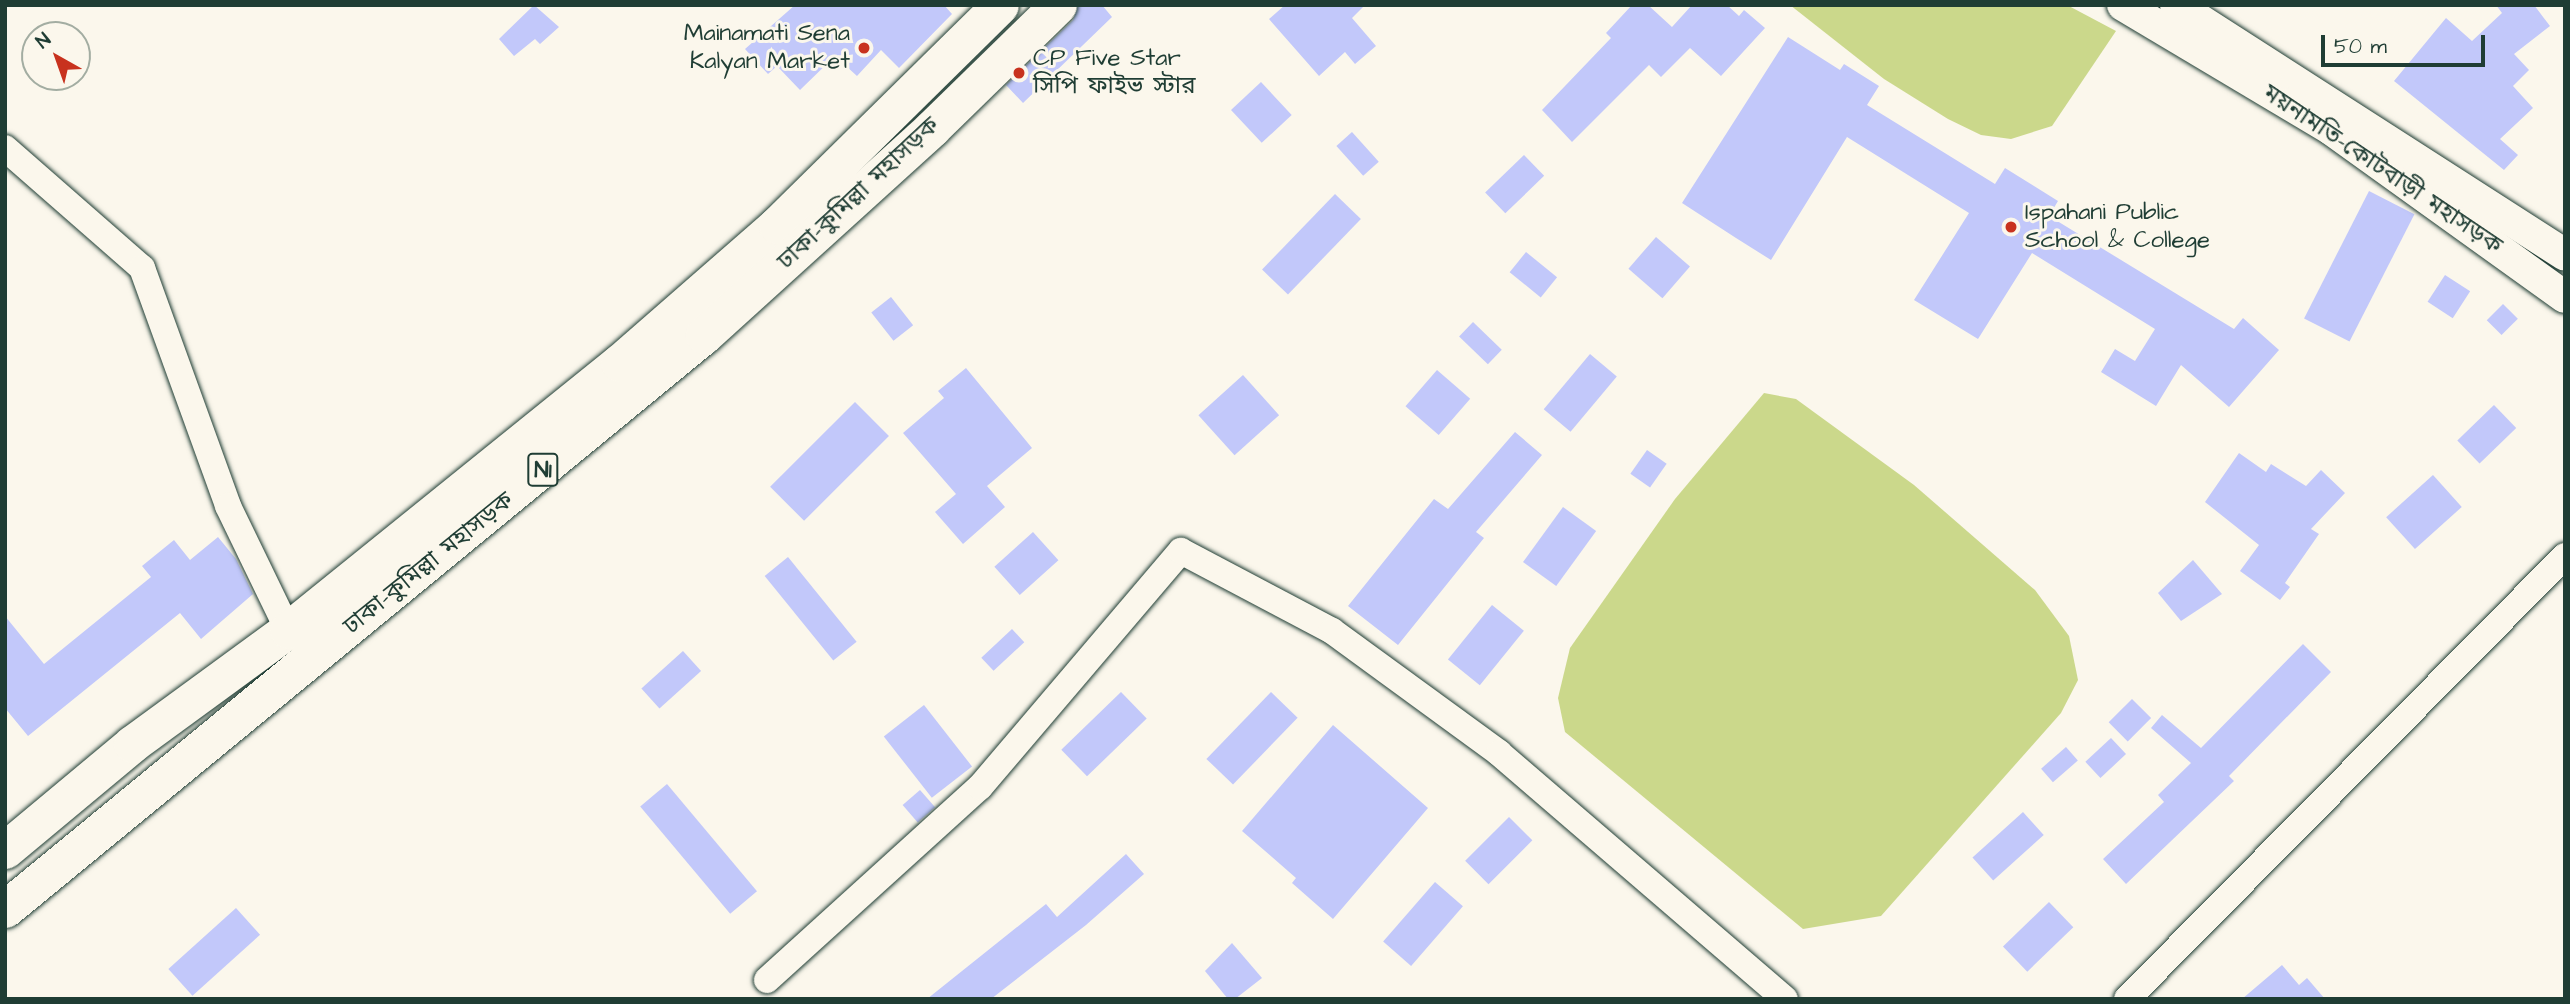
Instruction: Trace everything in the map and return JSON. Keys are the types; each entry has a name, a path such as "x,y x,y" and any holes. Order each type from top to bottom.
{"highway":[{"name":"ঢাকা–কুমিল্লা মহাসড়ক","path":"5,850 132,744 288,630 619,363 776,225 1000,5"},
{"name":"ঢাকা–কুমিল্লা মহাসড়ক","path":"5,909 704,335 922,137 1058,5"}],"main road":[{"name":"ময়নামতি–কোটবাড়ী মহাসড়ক","path":"2123,5 2336,119 2565,255"},
{"name":"ময়নামতি–কোটবাড়ী মহাসড়ক","path":"2176,5 2336,119 2565,298"}],"street":[{"path":"5,148 142,268 228,506 288,630"},
{"path":"767,980 980,787 1181,551 1332,631 1499,753 1785,999"},
{"path":"2127,999 2565,556"}],"green space":[{"path":"1790,5 2067,5 2116,31 2052,126 2011,139 1981,135 1948,119 1884,79"},
{"path":"1764,393 1796,399 1914,485 2035,590 2069,636 2078,680 2061,713 1881,916 1803,929 1565,732 1558,698 1570,648 1675,499"}],"building":[{"path":"534,5 559,27 540,44 535,39 514,56 499,39"},
{"path":"795,5 944,5 952,14 899,68 881,50 857,76 835,56 800,90 777,66 768,74 745,49"},
{"path":"1078,5 1102,5 1112,17 1023,103 1006,85 1073,20"},
{"path":"1285,5 1365,5 1352,18 1376,46 1355,64 1345,52 1319,76 1269,19"},
{"path":"1632,5 1648,5 1672,27 1692,5 1727,5 1739,16 1744,10 1765,28 1721,76 1690,48 1661,77 1649,65 1572,142 1542,110 1611,38 1606,33"},
{"path":"2496,5 2534,5 2550,26 2514,54 2529,70 2513,86 2533,108 2500,139 2518,155 2504,170 2394,81 2446,18 2472,41 2502,13"},
{"path":"1788,37 1840,70 1844,64 1879,86 1867,105 1995,184 2005,168 2058,201 2049,216 2234,329 2243,318 2279,350 2229,407 2181,365 2156,406 2101,372 2115,349 2135,361 2155,329 2032,253 1978,339 1914,300 1969,213 1847,137 1771,260 1736,238 1682,203"},
{"path":"1261,82 1292,115 1262,143 1231,110"},
{"path":"1352,132 1379,162 1363,176 1336,146"},
{"path":"1524,155 1544,176 1505,213 1485,193"},
{"path":"2369,191 2414,214 2350,342 2304,318"},
{"path":"1335,194 1361,219 1288,295 1262,270"},
{"path":"1656,237 1690,267 1662,298 1628,269"},
{"path":"1526,252 1557,277 1541,297 1510,272"},
{"path":"2445,275 2470,291 2453,318 2428,302"},
{"path":"891,297 913,325 893,341 871,312"},
{"path":"2503,304 2518,319 2502,335 2487,320"},
{"path":"1473,322 1502,350 1488,364 1459,336"},
{"path":"1590,354 1617,376 1571,432 1544,409"},
{"path":"966,368 1032,448 987,486 1005,507 963,544 935,512 956,494 903,433 944,398 938,391"},
{"path":"1437,370 1470,399 1439,435 1406,406"},
{"path":"1243,375 1279,415 1235,455 1198,415"},
{"path":"855,402 889,436 804,521 770,487"},
{"path":"2494,405 2516,428 2480,463 2457,440"},
{"path":"1515,432 1542,455 1476,532 1484,538 1398,645 1348,606 1434,499 1448,509"},
{"path":"1647,450 1667,464 1650,488 1630,474"},
{"path":"2239,453 2266,472 2271,464 2306,486 2321,470 2345,493 2311,529 2319,534 2285,583 2290,587 2280,600 2240,571 2259,545 2205,502"},
{"path":"2433,475 2462,507 2415,549 2386,517"},
{"path":"1563,507 1596,531 1556,586 1523,562"},
{"path":"1033,532 1058,560 1020,595 994,567"},
{"path":"218,537 236,559 253,594 201,639 180,613 28,736 5,708 5,616 44,664 151,577 142,566 174,540 190,560"},
{"path":"788,557 857,642 833,661 765,576"},
{"path":"2193,560 2222,594 2181,621 2158,593"},
{"path":"1492,605 1524,631 1480,685 1448,659"},
{"path":"1012,629 1024,642 994,671 981,658"},
{"path":"2303,644 2331,672 2229,776 2234,781 2126,884 2103,859 2164,802 2158,795 2191,763 2151,728 2162,715 2201,748"},
{"path":"683,651 701,671 659,709 641,688"},
{"path":"1121,692 1147,719 1087,776 1061,750"},
{"path":"1271,692 1298,718 1233,785 1206,759"},
{"path":"2132,699 2151,718 2128,741 2109,722"},
{"path":"924,705 972,766 932,798 884,736"},
{"path":"1333,725 1428,808 1333,919 1292,883 1296,878 1242,831"},
{"path":"2111,738 2126,754 2100,778 2085,762"},
{"path":"2066,747 2078,761 2053,782 2041,769"},
{"path":"667,784 757,891 730,914 640,806"},
{"path":"920,790 935,807 918,822 903,805"},
{"path":"2023,812 2044,835 1993,881 1972,858"},
{"path":"1509,817 1532,840 1488,884 1465,861"},
{"path":"1126,854 1144,874 1086,925 991,999 927,999 1046,904 1057,917"},
{"path":"1435,882 1463,906 1411,966 1383,942"},
{"path":"2049,902 2073,927 2027,972 2003,946"},
{"path":"236,908 260,935 192,996 168,969"},
{"path":"1232,943 1262,978 1235,999 1228,999 1205,971"},
{"path":"2282,965 2299,985 2307,978 2325,999 2242,999"}],"place":[{"name":"Mainamati Sena Kalyan Market","path":"864,48"},
{"name":"CP Five Star সিপি ফাইভ স্টার","path":"1019,73"},
{"name":"Ispahani Public School & College","path":"2011,227"}]}
